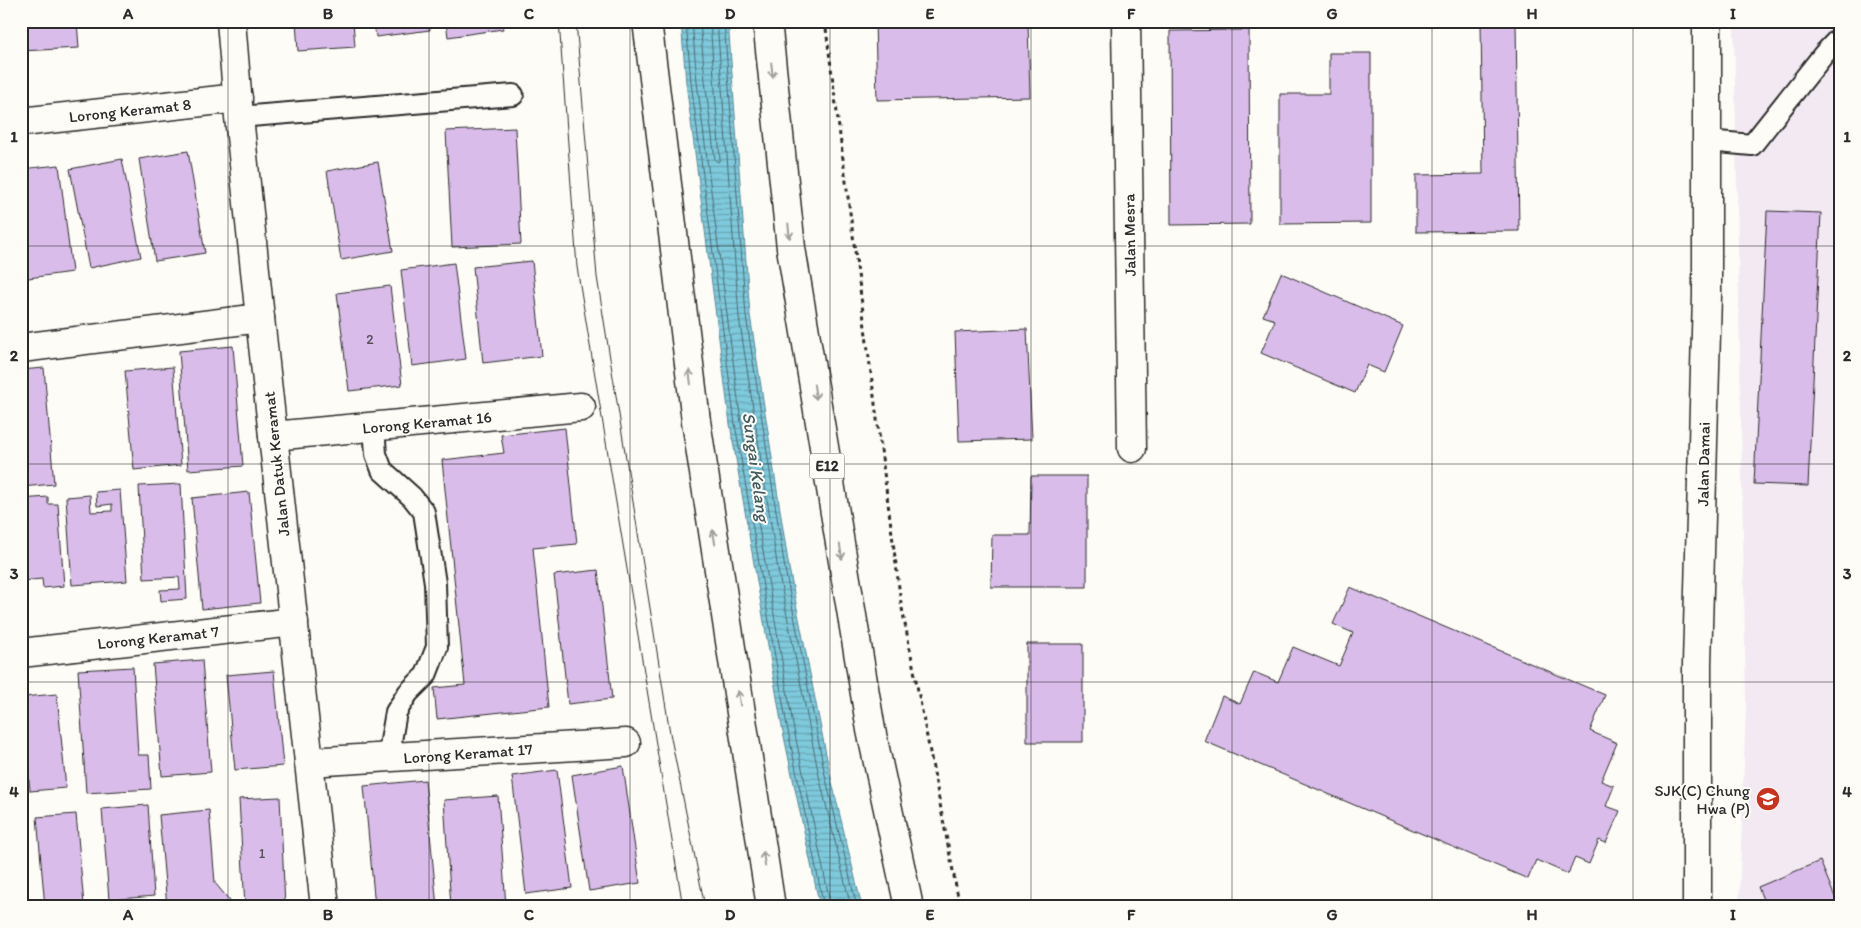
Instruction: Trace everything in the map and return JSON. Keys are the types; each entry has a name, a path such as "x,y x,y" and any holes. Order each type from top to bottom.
{"main road":[{"name":"Jalan Datuk Keramat","path":"232,21 260,318 325,907"},
{"path":"647,21 696,422 771,907"},
{"name":"E12","path":"767,21 791,248 870,730 909,907"},
{"name":"Jalan Mesra","path":"1126,21 1132,448"},
{"name":"Jalan Damai","path":"1697,907 1698,664 1707,295 1707,21"},
{"name":"Lorong Keramat 8","path":"21,122 239,108"},
{"path":"21,348 260,318"},
{"name":"Lorong Keramat 16","path":"273,436 581,408"},
{"name":"Lorong Keramat 7","path":"21,653 294,622"},
{"name":"Lorong Keramat 17","path":"309,762 626,743"}],"lane":[{"path":"1707,141 1752,145 1824,54 1840,37"},
{"path":"239,108 513,95"},
{"path":"374,427 376,454 382,470 412,497 424,512 435,582 437,647 426,675 408,693 396,712 388,758"}],"path":[{"path":"825,21 901,603 960,907"}],"shaded area":[{"path":"1734,21 1840,21 1840,907 1739,907 1746,702"}],"water":[{"name":"Sungai Kelang","path":"681,21 728,21 750,315 789,568 830,774 862,907 820,907 782,727 730,424 686,83"}],"building":[{"path":"21,21 77,21 79,48 21,51"},
{"path":"296,21 353,21 355,47 298,51"},
{"path":"374,21 429,21 430,30 376,37"},
{"path":"446,21 501,21 503,29 448,37"},
{"path":"875,21 1028,21 1030,97 877,100"},
{"path":"1481,21 1516,21 1519,231 1416,232 1416,175 1483,174"},
{"path":"1249,30 1250,224 1171,225 1170,31"},
{"path":"1329,53 1371,53 1371,223 1280,224 1280,94 1329,94"},
{"path":"515,128 521,244 452,247 446,131"},
{"path":"188,151 205,253 155,261 139,159"},
{"path":"122,159 141,257 89,268 70,169"},
{"path":"378,162 393,251 341,260 327,171"},
{"path":"59,165 72,272 21,279 21,169"},
{"path":"1767,211 1821,213 1808,486 1754,484"},
{"path":"532,261 542,356 483,363 473,267"},
{"path":"454,263 466,359 412,366 401,270"},
{"path":"1281,273 1403,326 1384,372 1367,365 1355,393 1261,353 1275,320 1263,316"},
{"path":"390,286 402,385 349,391 337,293"},
{"path":"1027,329 1032,439 959,441 955,332"},
{"path":"233,346 243,466 188,470 179,351"},
{"path":"173,367 181,465 134,470 125,371"},
{"path":"44,368 54,484 21,487 21,370"},
{"path":"565,428 577,544 533,548 549,707 437,719 434,688 465,685 442,460 504,453 501,435"},
{"path":"1031,476 1087,476 1087,587 991,587 992,535 1030,535"},
{"path":"181,484 187,599 161,601 160,590 180,589 179,577 144,579 139,486"},
{"path":"120,490 127,581 72,585 66,497 90,495 91,512 112,511 112,504 97,506 96,492"},
{"path":"249,492 260,603 202,609 192,498"},
{"path":"48,497 48,504 58,504 64,586 43,588 42,579 21,581 21,499"},
{"path":"598,570 612,699 568,704 554,575"},
{"path":"1350,587 1605,695 1590,731 1617,743 1601,781 1614,786 1606,806 1620,811 1606,843 1599,840 1589,864 1575,858 1568,874 1536,860 1528,879 1204,741 1222,696 1240,704 1254,672 1278,682 1293,647 1339,666 1353,633 1333,624"},
{"path":"1027,644 1083,644 1083,742 1027,742"},
{"path":"202,660 211,772 162,776 153,664"},
{"path":"133,667 138,755 149,755 151,789 86,793 78,670"},
{"path":"274,671 283,766 235,770 226,675"},
{"path":"57,694 66,788 30,791 22,697"},
{"path":"623,766 640,883 589,891 572,775"},
{"path":"557,770 572,888 526,894 512,776"},
{"path":"425,780 437,907 375,907 364,786"},
{"path":"498,796 506,906 451,907 444,800"},
{"path":"280,797 285,907 245,907 239,799"},
{"path":"148,805 154,896 109,900 102,809"},
{"path":"209,810 215,883 230,901 230,907 167,907 159,815"},
{"path":"76,814 84,905 45,907 37,817"},
{"path":"1820,861 1839,907 1766,907 1758,887"}],"tram line":[{"path":"559,21 577,267 683,907"},
{"path":"576,21 597,277 670,733 705,907"}],"place":[{"name":"SJK(C) Chung Hwa (P)","path":"1768,799"}]}
